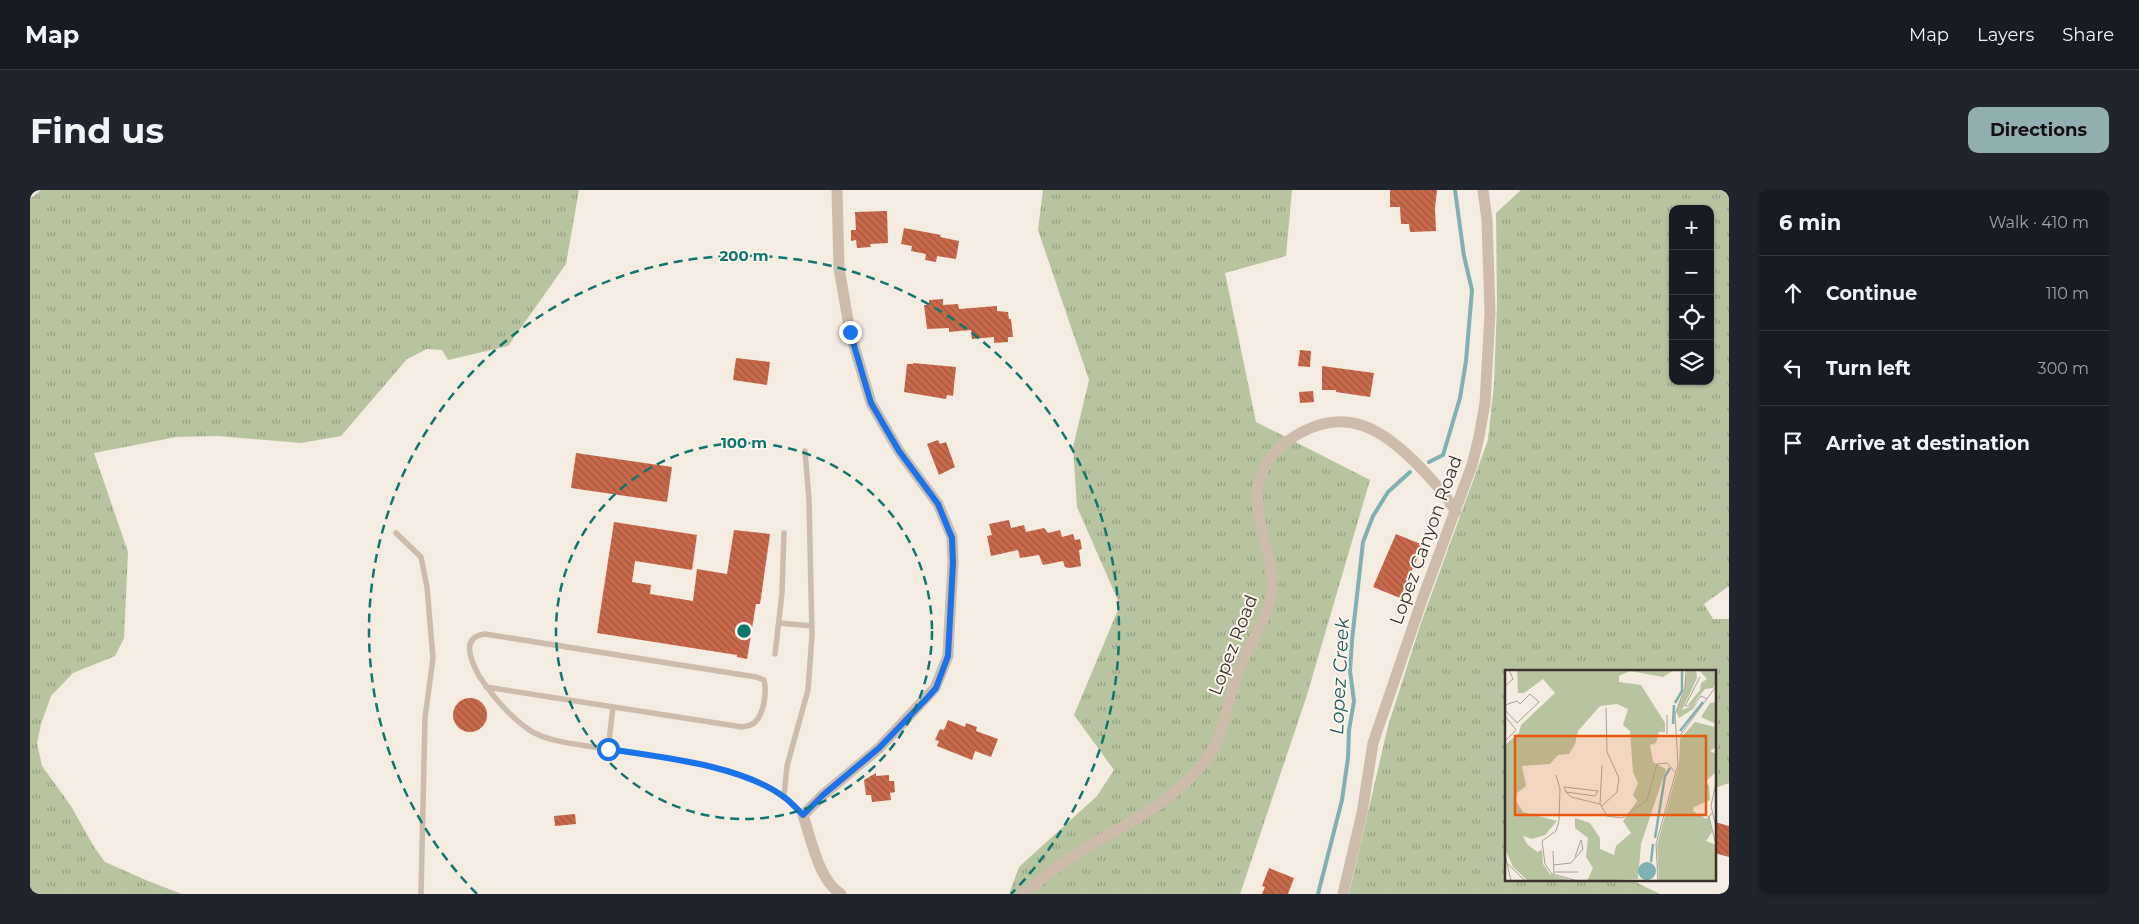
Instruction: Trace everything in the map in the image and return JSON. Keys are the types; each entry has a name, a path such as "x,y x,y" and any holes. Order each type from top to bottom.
{"street":[{"path":"837,190 839,268 850,332 871,403 899,451 938,504 952,538 948,656 936,688 879,748 823,795 803,815 824,876 832,889 841,894"},
{"name":"Lopez Canyon Road","path":"1343,894 1362,813 1373,743 1422,600 1472,465 1484,403 1490,313 1486,192"},
{"name":"Lopez Road","path":"1023,894 1078,854 1149,811 1182,785 1206,760 1219,735 1238,673 1266,613 1270,599 1272,584 1258,511 1258,490 1262,473 1271,456 1288,439 1307,429 1342,422 1358,423 1376,430 1397,445 1434,481 1456,512"}],"lane":[{"path":"784,796 786,766 808,690 812,626 810,500 805,451"},
{"path":"396,533 421,557 428,587 433,658 423,747 421,894"},
{"path":"775,654 779,623 784,534"},
{"path":"779,623 812,626"},
{"path":"486,687 742,727 752,725 757,719 765,700 766,688 764,680 756,677 485,634 477,635 472,640 470,646 470,655 486,687 505,709 529,730 561,742 701,764 728,772 754,781 784,796 803,815"},
{"path":"608,749 613,707"}],"green space":[{"path":"41,190 579,190 566,264 508,346 448,360 442,350 427,349 407,359 341,436 301,443 218,436 176,437 94,453 128,552 124,638 115,656 73,673 51,696 41,724 37,743 42,766 71,806 94,847 105,862 182,894 30,894 30,199"},
{"path":"1043,190 1292,190 1286,256 1225,273 1256,422 1370,480 1307,695 1240,894 1009,894 1019,867 1097,796 1114,770 1074,715 1120,605 1077,507 1073,447 1089,380 1038,230"},
{"path":"1521,190 1729,190 1729,586 1704,604 1713,619 1729,619 1729,783 1716,788 1716,670 1505,670 1505,882 1635,882 1660,894 1349,894 1388,726 1421,623 1488,440 1494,384 1497,304 1496,213"}],"building":[{"path":"1390,190 1437,190 1435,208 1436,231 1410,232 1409,224 1401,224 1400,207 1390,207"},
{"path":"887,211 888,243 870,244 871,247 857,248 856,240 851,241 851,230 856,230 855,212"},
{"path":"904,228 941,235 940,237 959,241 956,259 937,256 936,262 925,260 926,254 911,251 912,246 901,244"},
{"path":"943,299 943,305 958,304 959,309 997,306 997,311 1008,312 1009,319 1011,319 1013,337 1008,337 1008,342 994,343 994,337 972,339 971,330 949,332 949,328 927,329 924,305 929,305 929,300"},
{"path":"1300,350 1311,351 1310,367 1298,366"},
{"path":"736,358 770,362 767,385 733,380"},
{"path":"907,364 956,367 953,396 947,395 946,399 904,392"},
{"path":"1322,366 1374,373 1370,397 1336,392 1336,390 1322,390"},
{"path":"1313,391 1314,402 1300,403 1299,392"},
{"path":"938,440 940,444 946,442 955,467 939,475 927,444"},
{"path":"576,453 672,467 667,502 571,488"},
{"path":"1009,520 1011,528 1024,525 1026,532 1044,528 1048,533 1060,530 1062,537 1073,534 1075,540 1080,539 1082,549 1079,550 1081,566 1065,567 1063,561 1043,565 1039,555 1020,558 1018,550 991,556 987,536 992,535 989,524"},
{"path":"614,522 697,535 692,570 635,561 632,582 651,585 650,594 693,601 697,569 727,574 734,530 770,534 760,604 756,604 747,659 737,657 737,655 597,633"},
{"path":"1396,534 1423,545 1400,598 1373,587"},
{"path":"470,698 477,699 482,703 486,708 486,722 482,727 477,731 470,732 463,731 458,727 454,722 453,715 454,708 458,703 463,699"},
{"path":"948,720 965,727 966,723 977,727 976,731 998,739 991,757 975,751 972,760 937,746 939,741 935,740 940,729 944,730"},
{"path":"876,773 876,776 889,775 889,781 894,781 895,792 890,793 891,800 872,802 871,795 866,795 864,780"},
{"path":"575,814 576,824 555,826 554,816"},
{"path":"1716,822 1729,826 1729,857 1716,853"},
{"path":"1269,868 1294,878 1288,894 1262,894 1265,887 1262,886"}],"waterway":[{"name":"Lopez Creek","path":"1429,462 1443,455 1460,398 1466,361 1472,290 1464,256 1455,190"},
{"name":"Lopez Creek","path":"1318,894 1342,800 1348,758 1349,730 1354,701 1350,671 1352,640 1363,542 1373,516 1388,492 1410,472"}],"route":[{"path":"608,749 701,764 728,772 754,781 784,796 803,815 823,795 879,748 936,688 948,656 953,563 952,538 938,504 899,451 871,403 850,332"}]}
